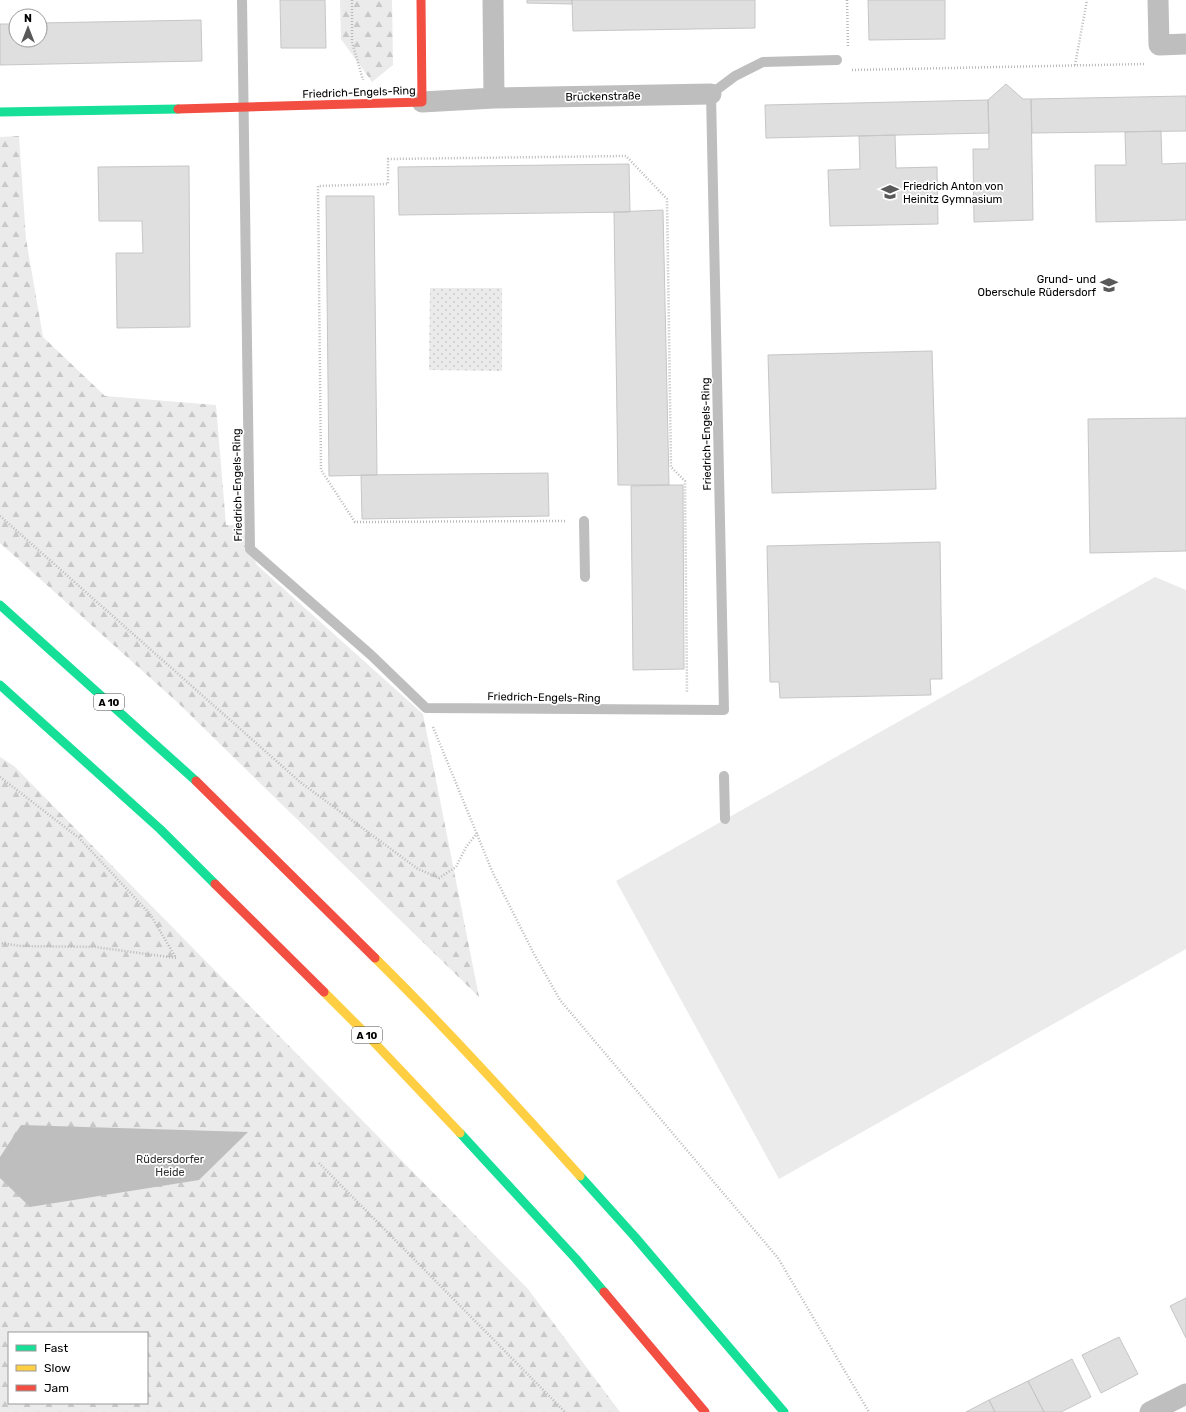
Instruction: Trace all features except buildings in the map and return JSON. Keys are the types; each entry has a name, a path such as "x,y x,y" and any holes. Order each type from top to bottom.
{"main road":[{"name":"Friedrich-Engels-Ring","path":"0,112 243,108 422,102 421,0"},
{"name":"A 10","path":"0,605 194,779 404,988 525,1114 635,1238 784,1412"},
{"name":"A 10","path":"0,685 160,830 370,1038 480,1154 576,1259 705,1412"}],"street":[{"path":"493,0 494,98"},
{"path":"1158,0 1159,44 1186,44"},
{"name":"Brückenstraße","path":"422,102 494,98 711,94"},
{"path":"1150,1412 1186,1394"}],"lane":[{"name":"Friedrich-Engels-Ring","path":"242,0 250,549 371,655 426,708 724,710 711,94"},
{"path":"711,94 734,76 763,62 837,60"},
{"path":"584,521 585,577"},
{"path":"724,776 725,819"}],"path":[{"path":"352,0 352,42 365,88 366,104"},
{"path":"847,0 848,47"},
{"path":"1075,65 1087,0"},
{"path":"837,60 848,70 1151,64 1159,44"},
{"path":"584,521 355,522 321,470 318,186 388,184 388,159 626,156 667,198 671,467 685,482 688,710"},
{"path":"0,516 300,782 418,870 439,878 456,867 466,847 476,833"},
{"path":"426,708 492,871 534,954 560,1000 778,1258 869,1412"},
{"path":"0,777 79,838 150,914 176,958 95,947 21,946 0,943"},
{"path":"319,1163 564,1412"}],"green space":[{"path":"340,0 392,0 393,65 372,82 341,39"},
{"path":"19,136 26,239 43,337 105,396 216,405 226,525 241,525 257,565 423,714 479,997 177,702 0,543 0,137"},
{"path":"430,288 502,288 502,371 429,370"},
{"path":"1155,577 1186,590 1186,949 779,1179 616,881"},
{"name":"Rüdersdorfer Heide","path":"0,757 14,766 528,1289 620,1412 0,1412"}],"shaded area":[{"path":"21,1125 248,1132 199,1180 30,1207 0,1178 0,1157"}],"traffic: fast":[{"path":"0,112 178,109"},
{"path":"0,605 196,781"},
{"path":"0,685 160,829 215,884"},
{"path":"460,1133 576,1259 604,1292"},
{"path":"580,1176 635,1237 784,1412"}],"traffic: slow":[{"path":"375,958 453,1038 580,1176"},
{"path":"324,992 460,1133"}],"traffic: jam":[{"path":"178,109 422,102 421,0"},
{"path":"196,781 375,958"},
{"path":"215,884 324,992"},
{"path":"604,1292 705,1412"}],"place":[{"name":"Friedrich Anton von Heinitz Gymnasium","path":"890,192"},
{"name":"Grund- und Oberschule Rüdersdorf","path":"1109,285"}]}
